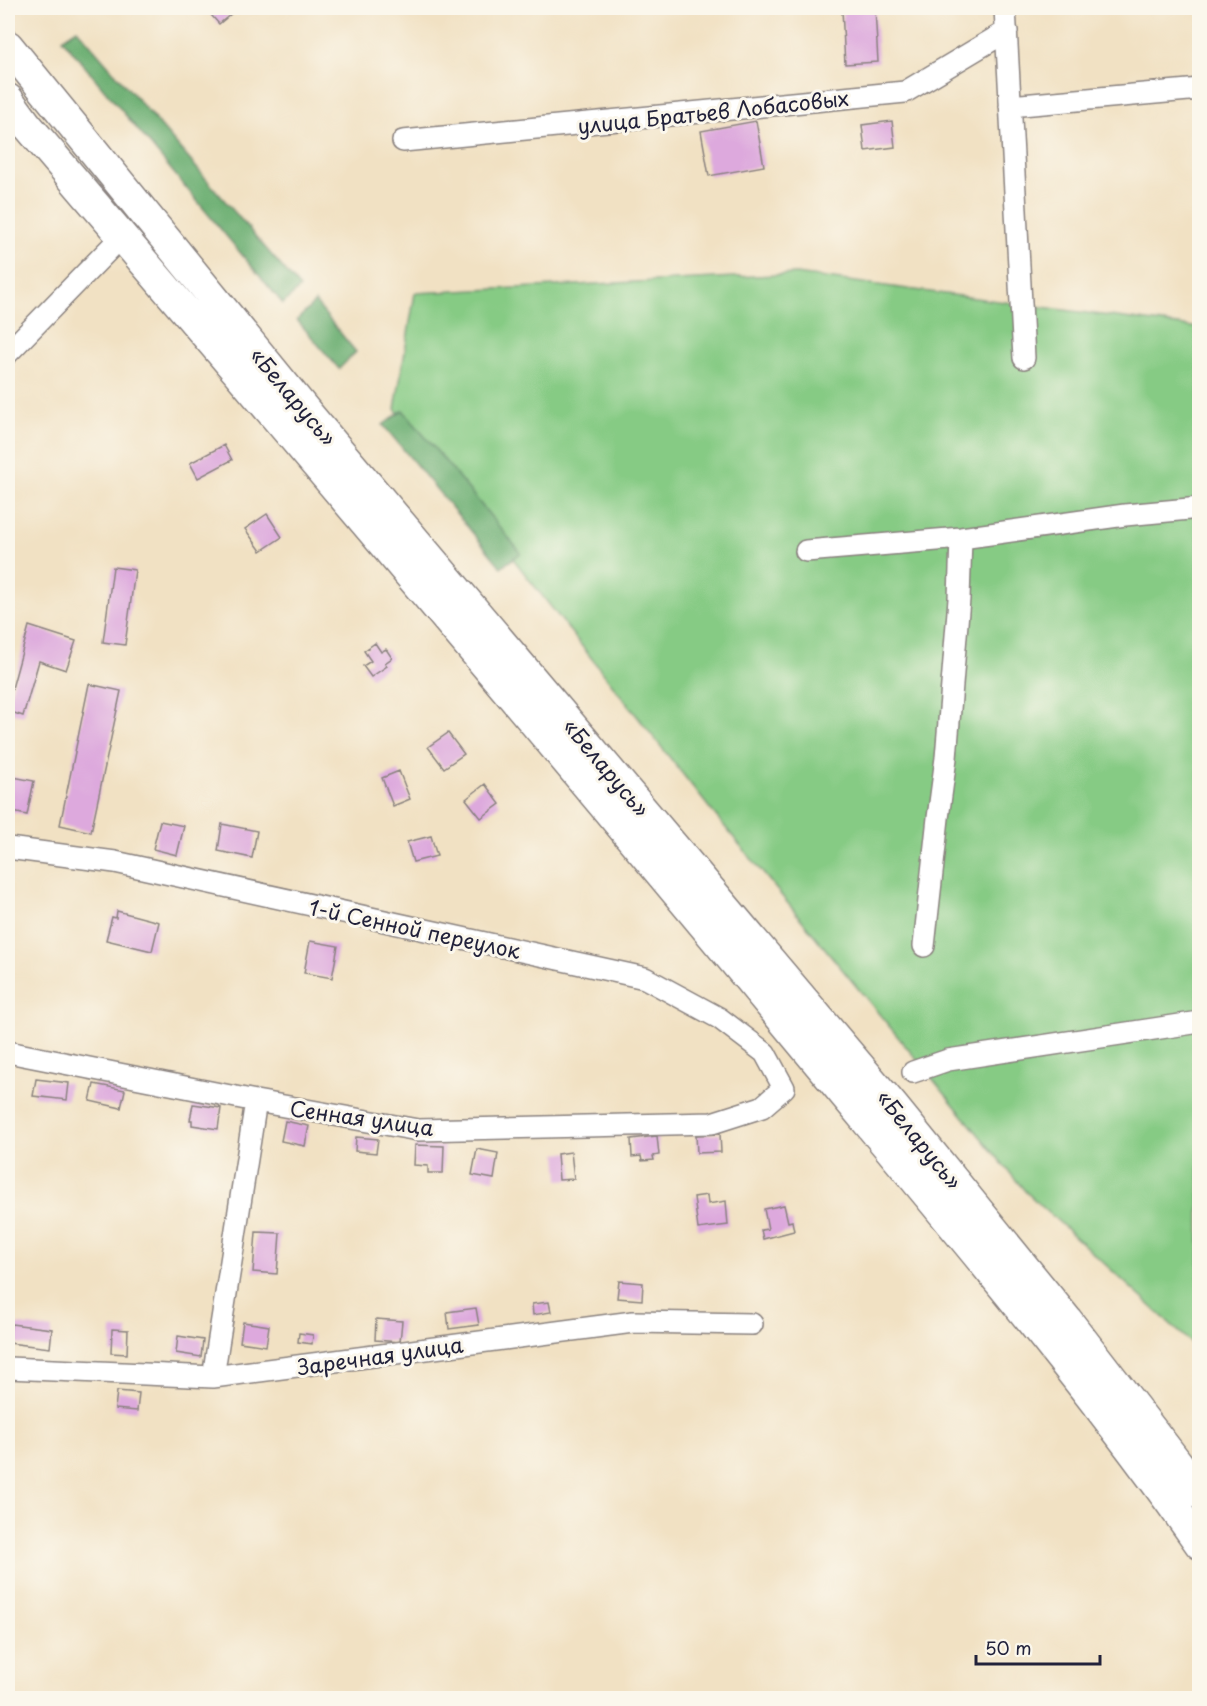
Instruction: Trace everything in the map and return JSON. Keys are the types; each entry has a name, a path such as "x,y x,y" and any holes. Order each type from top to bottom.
{"highway":[{"name":"«Беларусь»","path":"8,46 309,415 893,1106 1067,1320 1200,1494"},
{"name":"«Беларусь»","path":"8,99 27,125 622,826 1044,1337 1200,1544"}],"street":[{"path":"1005,8 1024,358"},
{"name":"улица Братьев Лобасовых","path":"403,141 905,93 1006,31"},
{"path":"1010,106 1200,89"},
{"path":"8,353 122,236"},
{"path":"806,551 962,538 1125,515 1200,508"},
{"path":"924,946 946,758 962,538"},
{"name":"1-й Сенной переулок","path":"8,848 115,862 645,978 719,1018 765,1053 784,1088"},
{"path":"913,1072 948,1060 1200,1022"},
{"name":"Сенная улица","path":"8,1052 418,1130 712,1123 762,1107 784,1088"},
{"path":"213,1377 256,1101"},
{"name":"Заречная улица","path":"8,1368 213,1377 633,1322 752,1324"}],"green space":[{"path":"77,29 300,288 283,304 62,39"},
{"path":"796,274 1199,328 1199,1350 1025,1191 711,810 395,409 415,293"},
{"path":"315,302 356,352 339,369 297,320"},
{"path":"403,410 521,553 501,567 383,425"}],"building":[{"path":"205,8 238,8 219,24"},
{"path":"875,8 878,62 845,64 842,10"},
{"path":"756,121 764,166 709,176 701,131"},
{"path":"892,121 895,147 865,151 862,125"},
{"path":"224,445 232,460 198,478 190,463"},
{"path":"267,514 282,537 261,551 245,529"},
{"path":"113,567 135,570 125,645 103,642"},
{"path":"29,626 76,641 66,670 39,661 23,716 8,711 8,703"},
{"path":"375,643 381,652 386,649 392,658 385,663 387,666 371,677 363,666 371,661 364,651"},
{"path":"89,684 121,691 91,832 60,825"},
{"path":"448,733 464,754 444,768 428,747"},
{"path":"399,771 410,799 393,806 382,778"},
{"path":"8,776 34,781 27,815 8,811"},
{"path":"485,784 500,804 481,818 466,799"},
{"path":"160,821 184,826 177,855 153,849"},
{"path":"222,824 257,831 252,858 218,851"},
{"path":"431,836 437,856 413,862 407,842"},
{"path":"117,911 159,922 152,951 106,940 112,917 116,918"},
{"path":"310,941 338,946 332,978 304,973"},
{"path":"36,1079 69,1083 67,1100 33,1096"},
{"path":"94,1084 125,1090 121,1108 90,1101"},
{"path":"193,1104 221,1108 218,1129 192,1125 192,1120 190,1120"},
{"path":"285,1121 309,1126 305,1146 281,1141"},
{"path":"720,1134 721,1152 697,1153 696,1135"},
{"path":"657,1136 659,1155 653,1156 654,1160 642,1161 641,1156 632,1157 631,1139"},
{"path":"356,1137 378,1139 376,1153 355,1151"},
{"path":"415,1145 444,1146 443,1173 428,1173 428,1166 414,1165"},
{"path":"477,1149 498,1153 494,1179 472,1175"},
{"path":"571,1152 574,1179 559,1180 557,1154"},
{"path":"707,1195 708,1204 726,1201 728,1225 698,1229 694,1197"},
{"path":"784,1205 788,1222 792,1221 794,1231 763,1239 761,1230 768,1229 764,1209"},
{"path":"256,1232 280,1233 277,1274 253,1272"},
{"path":"619,1281 643,1283 642,1300 617,1298"},
{"path":"549,1302 551,1312 533,1315 532,1304"},
{"path":"476,1308 479,1325 449,1329 447,1312"},
{"path":"376,1319 402,1321 400,1342 375,1340"},
{"path":"243,1322 269,1326 266,1346 240,1342"},
{"path":"11,1324 52,1329 50,1348 9,1343"},
{"path":"112,1329 128,1330 127,1354 111,1353"},
{"path":"299,1333 313,1335 312,1344 298,1342"},
{"path":"178,1336 203,1340 201,1357 176,1353"},
{"path":"117,1391 139,1393 137,1411 115,1409"}]}
